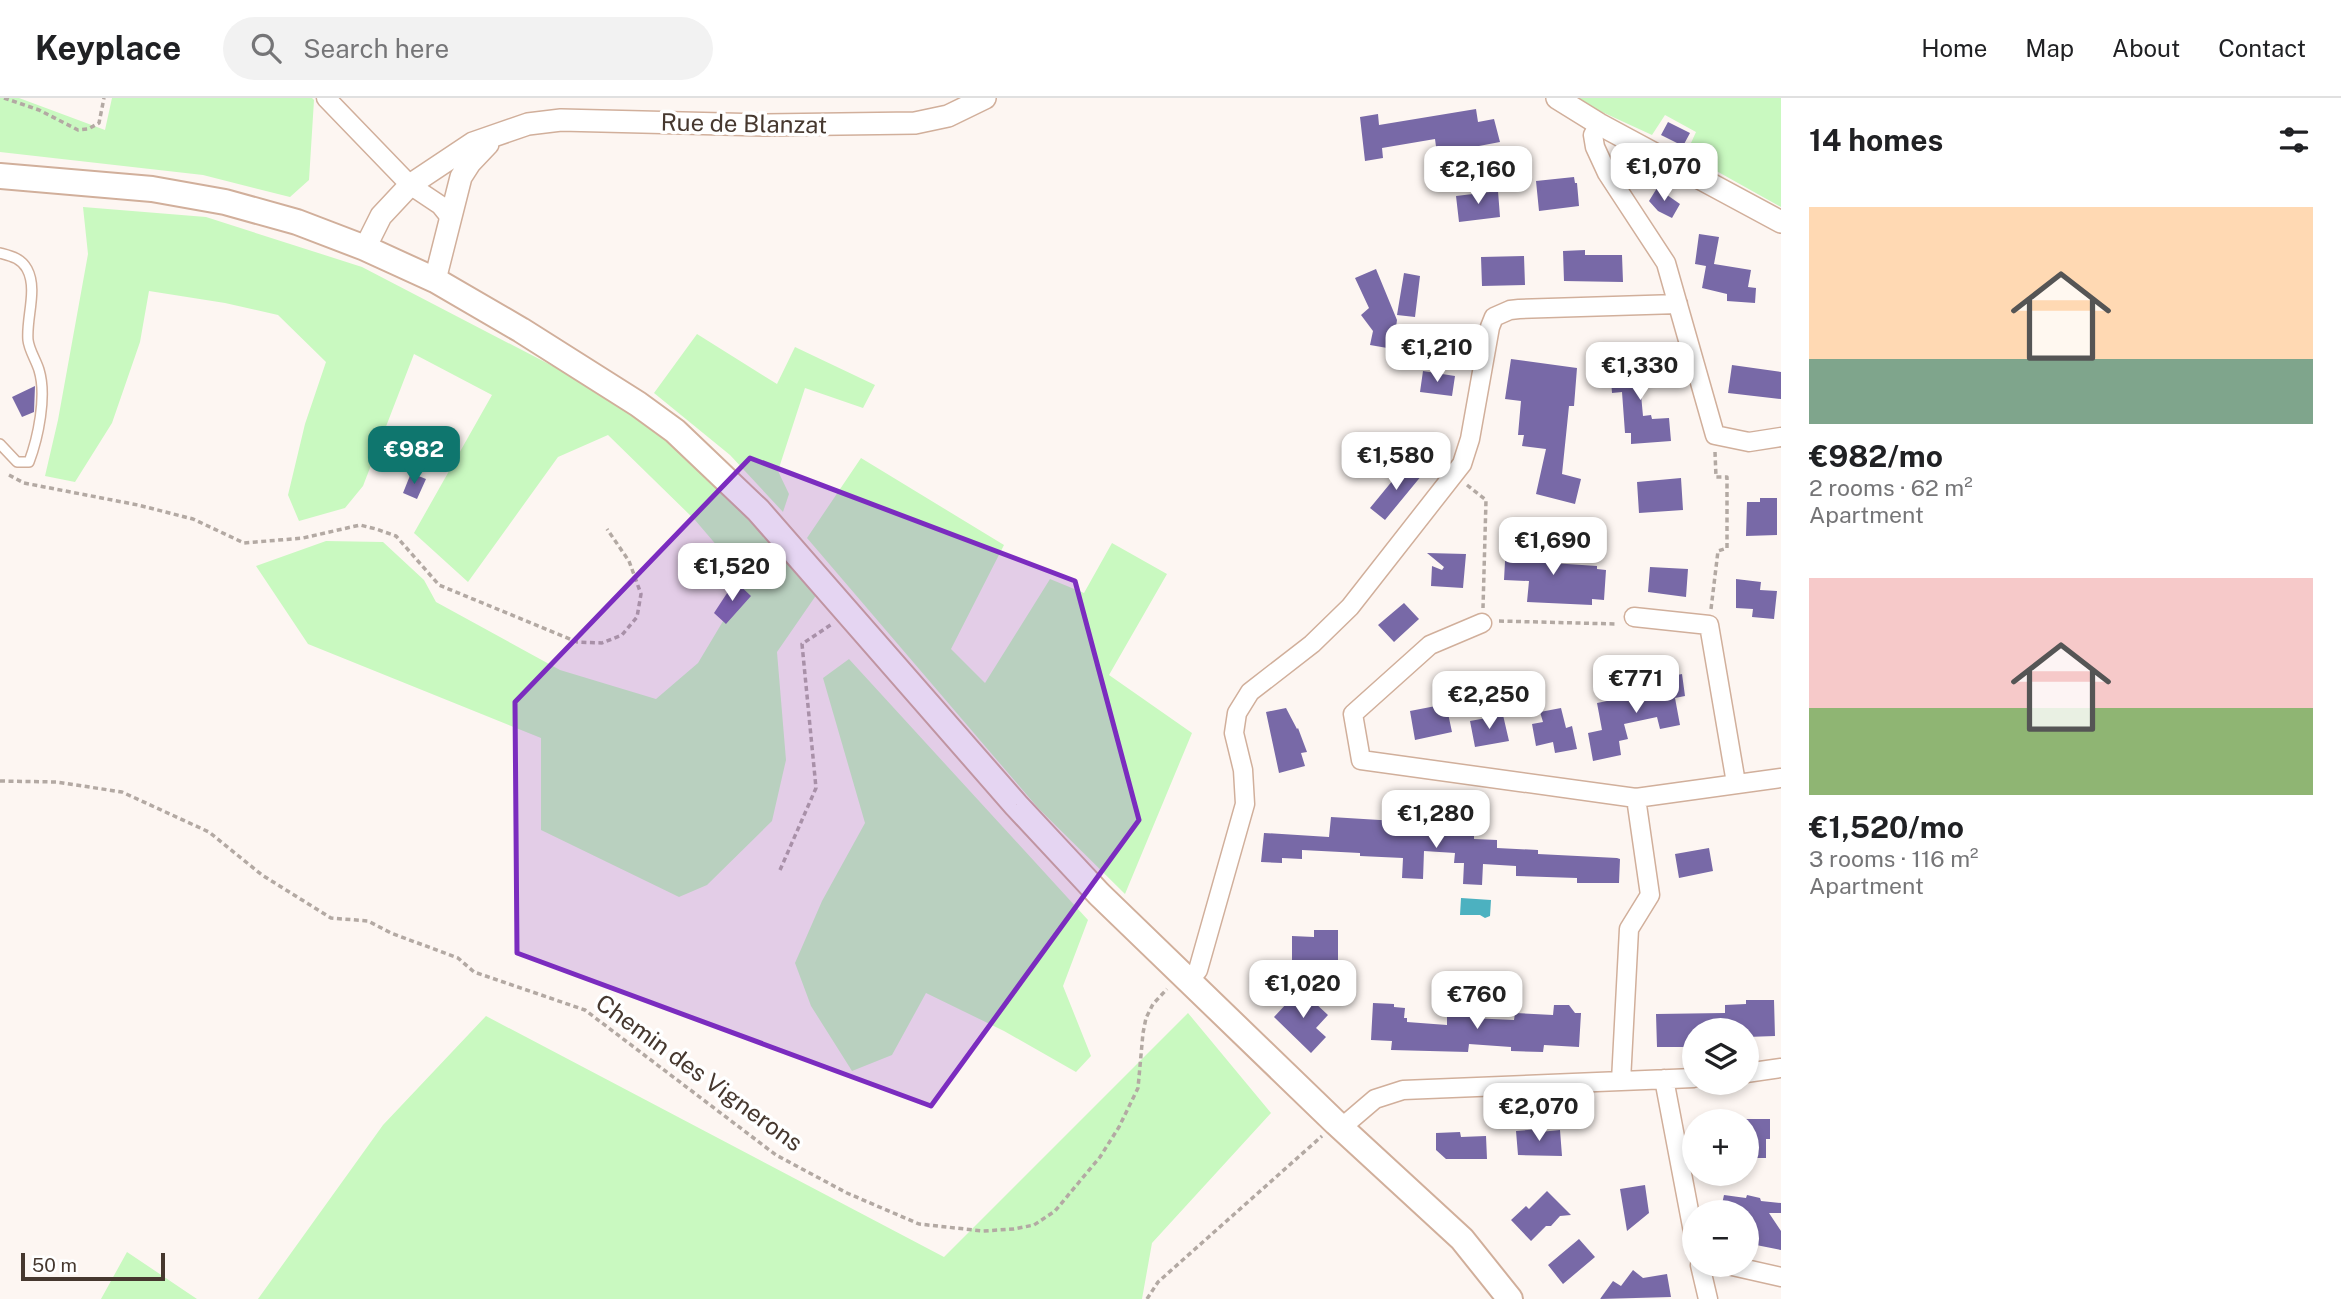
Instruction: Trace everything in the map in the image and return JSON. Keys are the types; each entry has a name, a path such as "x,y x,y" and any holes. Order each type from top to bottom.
{"main road":[{"path":"0,176 152,189 225,202 297,222 365,248 436,280 582,368 675,431 718,469 758,510 1016,805 1098,894 1462,1239 1510,1299"}],"street":[{"path":"326,98 410,186 440,205 448,215 450,223"},
{"name":"Rue de Blanzat","path":"365,248 381,216 410,186 473,143 527,124 561,120 766,125 915,123 948,116 985,98"},
{"path":"1557,98 1599,124 1781,222"},
{"path":"1599,124 1593,135 1598,155 1619,193 1666,264 1715,435 1749,442 1781,437"},
{"name":"Rue de Blanzat","path":"436,280 461,177 480,150 500,133"},
{"path":"1186,979 1198,970 1245,804 1243,770 1234,733 1237,713 1250,692 1311,644 1350,607 1455,475 1467,452 1494,317 1519,309 1678,304"},
{"path":"1634,617 1709,625 1736,783"},
{"path":"1482,623 1430,645 1353,714 1361,760 1636,798 1781,778"},
{"path":"1621,1081 1629,929 1650,895 1636,798"},
{"path":"1759,1072 1781,1069"},
{"path":"1339,1125 1375,1099 1402,1090 1682,1078"},
{"path":"1664,1079 1687,1200"},
{"path":"1759,1273 1781,1278"},
{"path":"1703,1277 1708,1299"}],"lane":[{"path":"0,253 18,258 27,269 31,283 28,341 40,373 41,386 40,419 29,462 17,462 0,444"}],"path":[{"path":"4,98 39,110 78,131 99,123 104,98"},
{"path":"1709,625 1718,551 1727,548 1727,477 1716,477 1715,435"},
{"path":"7,472 24,483 138,505 193,519 244,543 303,538 360,525 376,529 396,536 439,584 577,642 602,643 622,635 637,617 641,594 629,561 607,528"},
{"path":"1455,475 1486,500 1482,623 1492,620 1627,624 1634,617"},
{"path":"780,870 816,788 802,644 848,613"},
{"name":"Chemin des Vignerons","path":"0,781 56,782 122,792 209,832 262,875 331,918 368,921 391,933 458,958 474,971 585,1010 776,1155 847,1193 919,1224 983,1231 1013,1229 1034,1225 1055,1212 1100,1157 1119,1127 1138,1088 1146,1018 1161,993 1186,979"},
{"path":"1146,1299 1158,1282 1339,1125"}],"highlighted area":[{"path":"750,458 1075,581 1139,820 931,1106 517,953 515,702"}],"green space":[{"path":"0,98 19,98 105,130 112,98 312,98 309,180 290,197 203,175 0,152"},
{"path":"1578,98 1781,98 1781,207 1686,154 1696,132 1665,115 1652,135 1589,106"},
{"path":"83,207 206,217 362,267 593,387 664,435 761,529 817,594 777,652 786,760 772,821 707,885 679,897 541,830 541,738 308,644 256,566 326,541 383,542 424,580 436,602 560,670 656,699 698,663 747,581 695,520 608,435 558,457 468,582 414,533 492,395 414,354 363,486 345,508 299,521 288,495 305,424 326,362 278,315 225,303 149,291 140,342 112,423 75,482 45,476 58,420 88,254"},
{"path":"697,334 777,384 795,347 875,385 863,408 805,388 778,471 789,494 783,512 730,455 654,393"},
{"path":"861,458 1004,545 951,649 985,683 1050,579 1084,593 1112,543 1167,574 1109,675 1192,733 1125,894 1038,808 807,538"},
{"path":"849,659 1088,920 1063,986 1091,1056 1076,1072 1004,1031 926,993 892,1055 852,1071 811,1006 795,963 822,901 865,823 823,678"},
{"path":"1188,1013 1271,1113 1152,1243 1142,1299 258,1299 383,1125 486,1016 944,1257"},
{"path":"127,1252 197,1299 101,1299"}],"water":[{"path":"1461,898 1491,900 1490,916 1485,918 1480,915 1460,915"}],"building":[{"path":"1476,109 1478,122 1494,119 1500,142 1437,154 1435,139 1382,148 1383,158 1365,161 1360,117 1378,114 1379,125"},
{"path":"1668,122 1690,133 1683,146 1661,135"},
{"path":"1574,177 1579,206 1539,211 1536,181"},
{"path":"1657,188 1680,204 1672,218 1658,211 1649,201"},
{"path":"1498,191 1500,217 1459,222 1456,196"},
{"path":"1699,234 1719,237 1714,264 1751,270 1748,287 1756,288 1755,303 1727,301 1727,294 1702,288 1706,266 1695,264"},
{"path":"1585,250 1585,255 1622,255 1623,282 1564,281 1563,251"},
{"path":"1524,256 1525,285 1482,286 1481,257"},
{"path":"1376,269 1397,320 1393,349 1370,345 1373,331 1361,315 1369,308 1355,278"},
{"path":"1404,273 1420,276 1415,317 1397,315"},
{"path":"1511,359 1577,368 1574,406 1569,406 1562,474 1581,479 1575,504 1536,494 1546,449 1522,446 1524,435 1518,435 1521,401 1505,399"},
{"path":"1664,363 1665,381 1640,384 1643,416 1651,415 1652,419 1669,418 1671,441 1631,444 1631,433 1625,433 1622,392 1612,393 1610,367"},
{"path":"1732,365 1781,372 1781,399 1728,393"},
{"path":"1423,371 1455,376 1452,396 1420,392"},
{"path":"35,386 34,412 22,417 12,397"},
{"path":"1407,463 1422,475 1385,520 1370,508"},
{"path":"411,473 426,479 417,499 403,493"},
{"path":"1681,478 1683,510 1639,513 1637,482"},
{"path":"1760,498 1777,498 1777,535 1746,536 1747,502 1760,502"},
{"path":"1506,543 1526,544 1529,548 1553,551 1552,563 1597,566 1597,569 1606,570 1604,600 1592,599 1592,605 1527,602 1529,581 1504,580"},
{"path":"1427,553 1466,554 1463,588 1431,586 1432,566 1442,570 1444,567"},
{"path":"1650,567 1688,569 1686,597 1648,592"},
{"path":"1736,579 1761,582 1760,590 1777,591 1774,619 1752,617 1753,609 1736,608"},
{"path":"735,581 751,596 726,624 714,613"},
{"path":"1404,603 1419,619 1394,642 1378,625"},
{"path":"1682,674 1685,696 1675,698 1680,725 1660,729 1657,717 1624,724 1628,739 1619,741 1621,755 1593,761 1588,733 1602,730 1597,703 1651,692 1648,681"},
{"path":"1446,704 1452,732 1415,740 1410,711"},
{"path":"1286,708 1298,728 1307,752 1301,753 1305,766 1279,773 1266,712"},
{"path":"1561,708 1566,728 1572,726 1577,749 1555,753 1553,742 1536,746 1532,724 1543,722 1540,712"},
{"path":"1503,715 1509,741 1475,747 1470,721"},
{"path":"1397,808 1413,809 1411,828 1474,831 1474,839 1497,840 1497,848 1538,850 1538,854 1620,859 1619,883 1577,883 1577,878 1516,876 1516,866 1483,864 1482,885 1463,884 1464,863 1454,863 1455,853 1424,851 1423,879 1402,878 1403,858 1360,856 1360,853 1302,850 1302,859 1282,858 1282,863 1261,862 1264,833 1329,837 1331,817 1396,821"},
{"path":"1709,848 1713,871 1679,878 1675,854"},
{"path":"1314,930 1338,930 1338,965 1292,965 1292,936 1314,937"},
{"path":"1300,989 1328,1015 1316,1028 1326,1037 1311,1053 1274,1017"},
{"path":"1746,1000 1774,1000 1775,1036 1759,1037 1759,1018 1682,1018 1682,1047 1657,1047 1656,1014 1725,1013 1725,1005 1746,1004"},
{"path":"1373,1003 1394,1004 1394,1007 1405,1008 1404,1018 1407,1018 1407,1022 1447,1025 1447,1009 1471,1011 1470,1018 1514,1020 1515,1013 1553,1015 1554,1005 1569,1005 1575,1013 1581,1013 1579,1047 1544,1045 1543,1052 1511,1051 1511,1047 1469,1044 1468,1052 1391,1050 1392,1041 1371,1040"},
{"path":"1759,1119 1770,1119 1766,1158 1759,1158"},
{"path":"1540,1129 1540,1132 1560,1130 1562,1156 1518,1155 1516,1131"},
{"path":"1460,1132 1461,1137 1486,1136 1487,1159 1446,1159 1436,1150 1436,1133"},
{"path":"1645,1185 1649,1213 1627,1231 1620,1189"},
{"path":"1547,1191 1571,1215 1560,1216 1531,1241 1511,1220 1526,1206 1529,1209"},
{"path":"1724,1195 1746,1198 1747,1195 1760,1198 1761,1201 1781,1203 1781,1213 1769,1213 1781,1231 1781,1250 1759,1246 1759,1200 1723,1200"},
{"path":"1579,1239 1595,1257 1563,1284 1548,1265"},
{"path":"1633,1270 1643,1278 1667,1274 1671,1297 1600,1299 1613,1281 1621,1286"}]}
